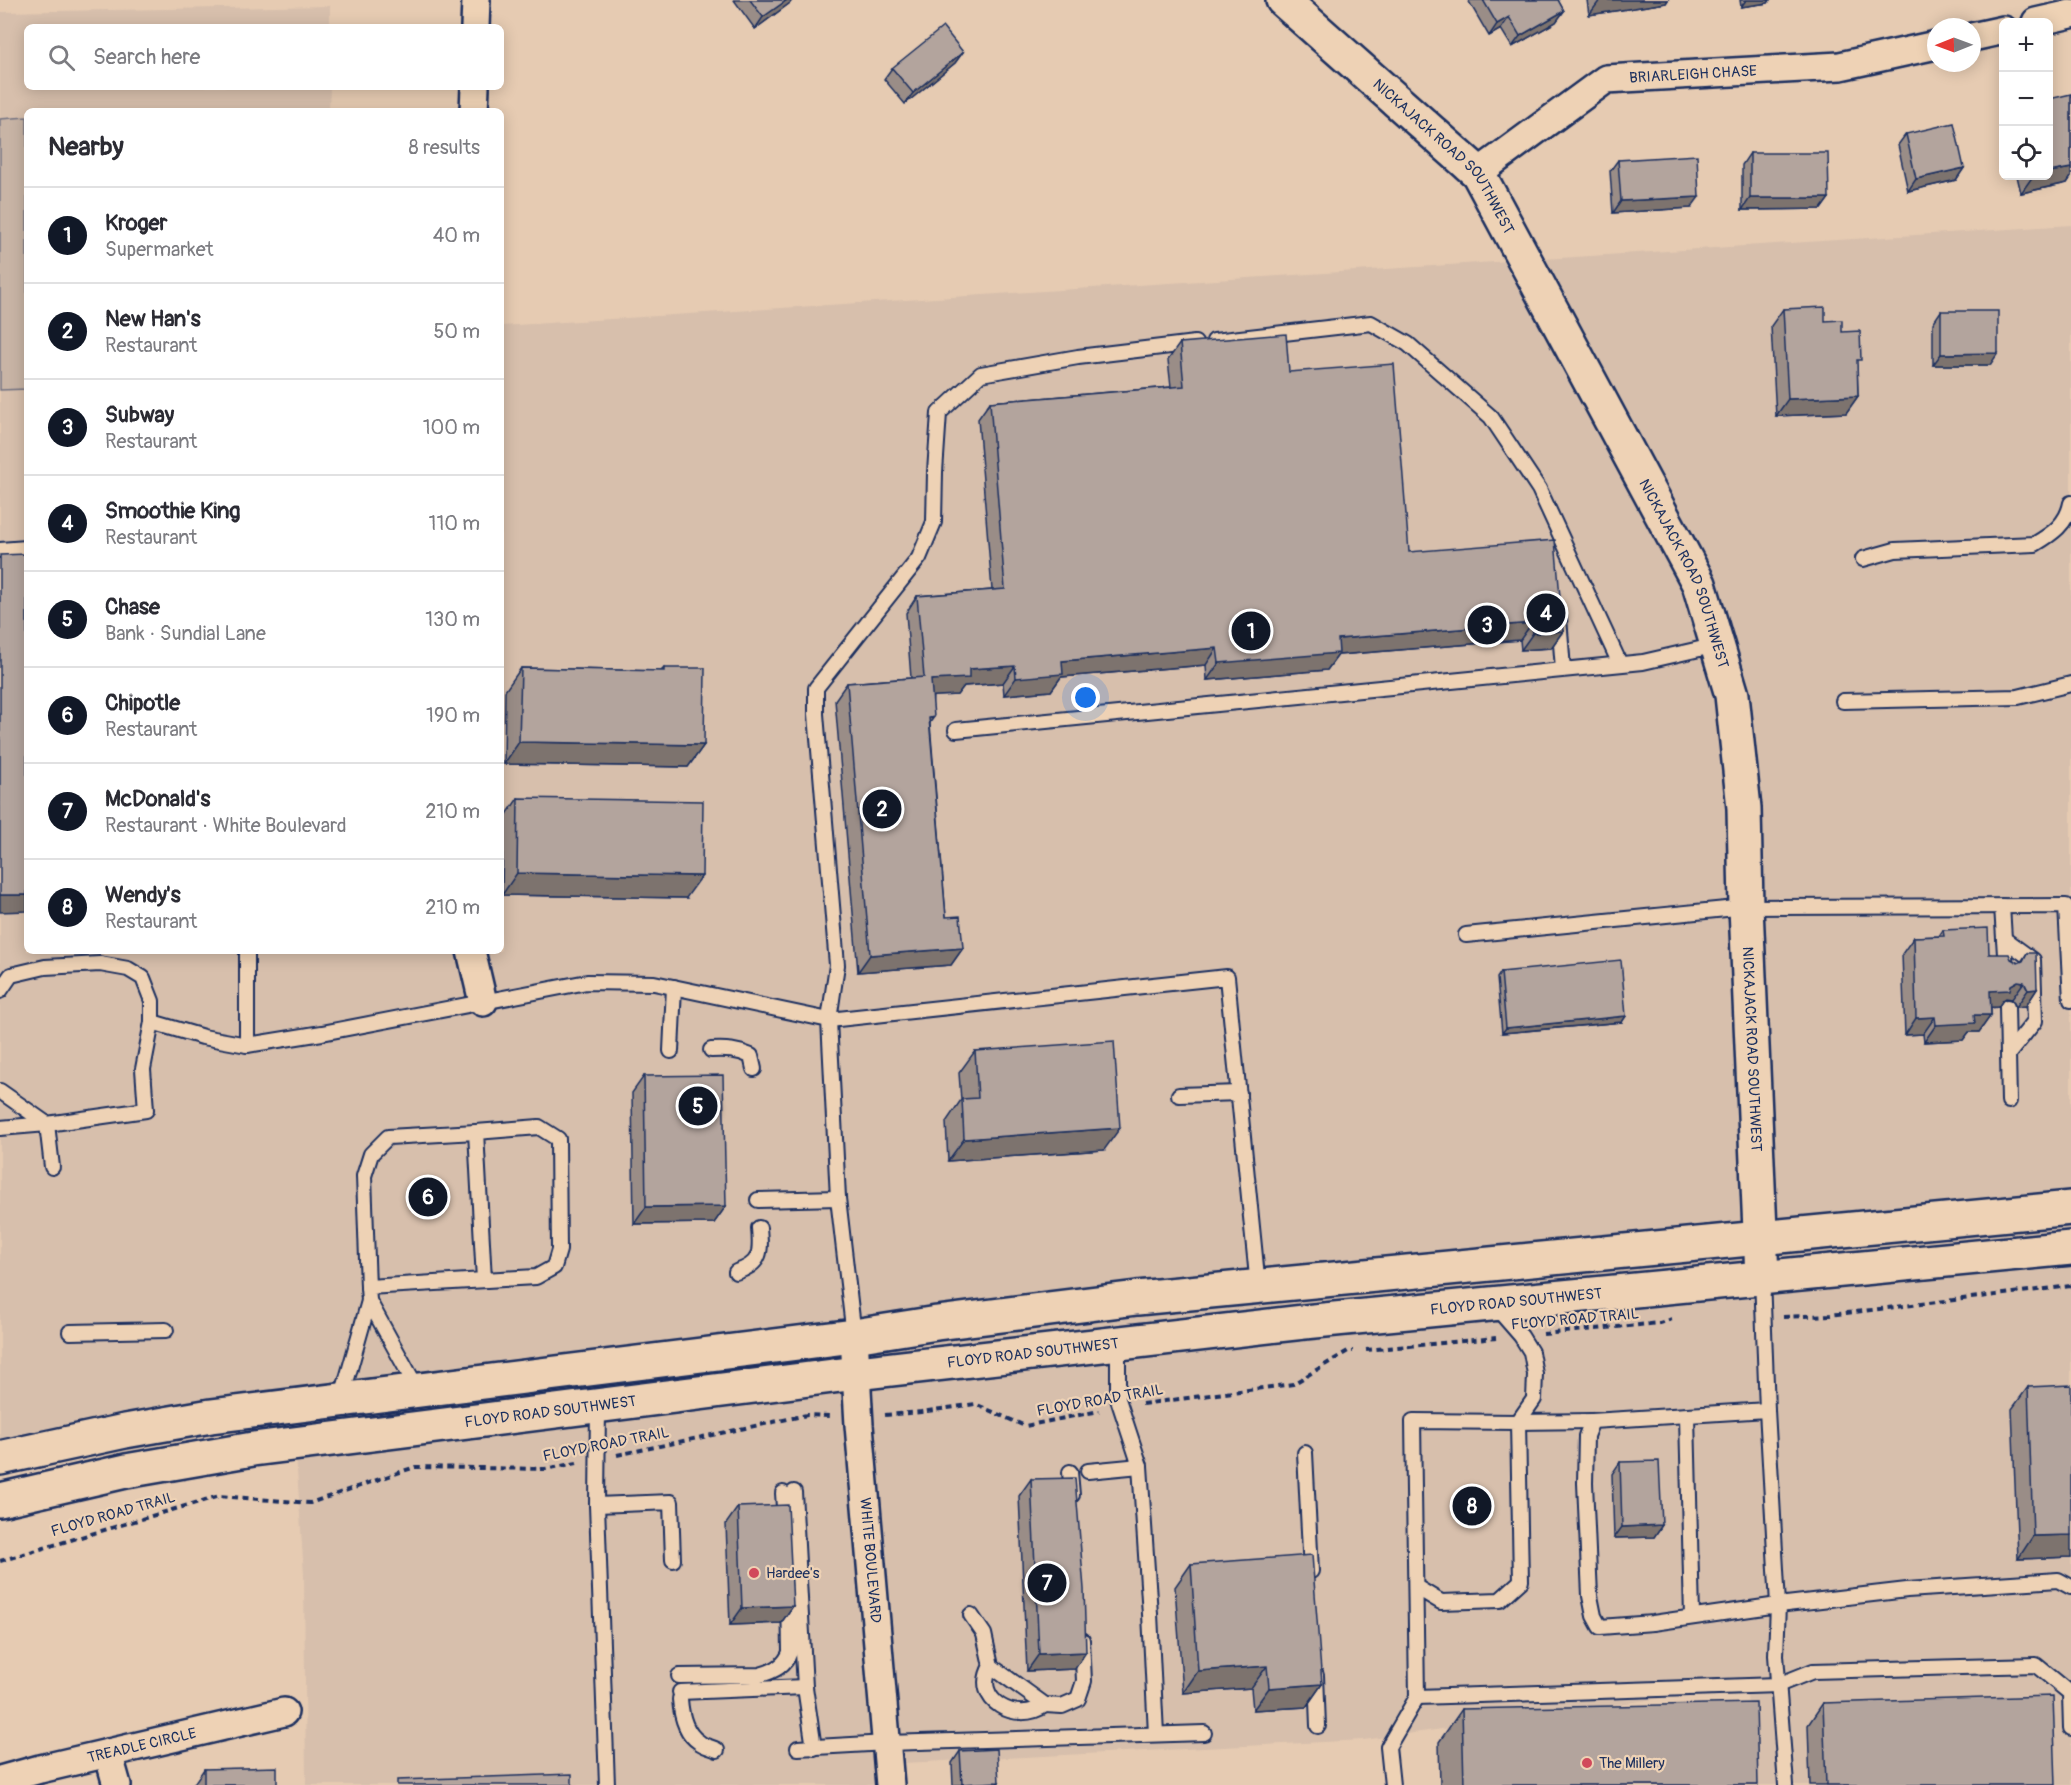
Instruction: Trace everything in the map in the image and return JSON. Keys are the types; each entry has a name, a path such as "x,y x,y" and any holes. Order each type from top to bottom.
{"main road":[{"name":"NICKAJACK ROAD SOUTHWEST","path":"1283,0 1478,173 1699,584 1732,695 1744,808 1762,1277"},
{"path":"0,1458 124,1431 211,1416 854,1336 1066,1307 2071,1208"},
{"name":"FLOYD ROAD SOUTHWEST","path":"0,1500 126,1471 253,1449 856,1373 1493,1303 2071,1248"}],"street":[{"path":"476,0 476,24"},
{"path":"1981,35 1999,31"},
{"name":"BRIARLEIGH CHASE","path":"1478,173 1606,79 1840,66 1927,47"},
{"path":"474,108 475,90"},
{"path":"472,954 483,1002"},
{"name":"WHITE BOULEVARD","path":"854,1336 890,1785"},
{"name":"TREADLE CIRCLE","path":"0,1780 40,1768 284,1712"},
{"path":"108,1753 117,1785"}],"lane":[{"path":"854,1336 838,1198 829,1020 837,965 816,714 816,688 919,558 934,522 934,472 939,413 981,374 1078,357 1371,323 1408,344 1491,417 1539,489 1620,664"},
{"path":"1863,559 1895,550 2035,544 2054,533 2068,515 2071,503"},
{"path":"1556,555 1560,534"},
{"path":"0,550 24,548"},
{"path":"1558,608 1563,669"},
{"path":"956,730 1643,662 1717,645"},
{"path":"1843,701 2018,697 2071,684"},
{"path":"2002,906 2006,971"},
{"path":"1466,935 1746,907 2066,906 2071,1000"},
{"path":"2004,939 2033,960 2035,1021 2008,1053"},
{"path":"247,954 247,1045"},
{"path":"0,991 11,975 45,967 100,964 128,969 143,978 152,1001 152,1022 143,1069 146,1110 0,1128"},
{"path":"152,1022 203,1037 247,1045 322,1033 587,982 654,983 829,1020 1227,977 1258,1287"},
{"path":"671,1051 674,987"},
{"path":"2007,1007 2009,1101"},
{"path":"711,1050 740,1051 751,1056 754,1069"},
{"path":"0,1091 47,1124 52,1167"},
{"path":"1179,1095 1239,1094"},
{"path":"341,1400 369,1294 364,1176 371,1154 388,1137 539,1127 558,1139 559,1250 554,1267 536,1277 484,1280 369,1294"},
{"path":"476,1132 484,1280"},
{"path":"759,1200 838,1198"},
{"path":"736,1272 747,1269 757,1259 761,1249 759,1228"},
{"path":"1762,1277 1778,1605 1776,1655 1786,1785"},
{"path":"369,1294 418,1390"},
{"path":"1416,1587 1441,1602 1500,1600 1521,1581 1518,1422 1534,1399 1535,1374 1531,1352 1521,1336 1493,1303"},
{"path":"70,1332 166,1330"},
{"path":"1118,1343 1118,1400 1140,1466 1156,1734"},
{"path":"598,1405 597,1505 607,1785"},
{"path":"1392,1785 1388,1747 1417,1696 1413,1421 1592,1420 1767,1410"},
{"path":"1687,1416 1692,1617"},
{"path":"1592,1420 1586,1436 1585,1483 1590,1596 1594,1616 1600,1627 1653,1623 1778,1605 1967,1585 2065,1577 2071,1587"},
{"path":"1305,1453 1311,1583"},
{"path":"1088,1471 1140,1466"},
{"path":"1070,1472 1072,1505"},
{"path":"679,1677 760,1676 772,1672 787,1660 790,1652 788,1493 805,1687 814,1748"},
{"path":"597,1505 671,1502 674,1560"},
{"path":"971,1615 984,1634 991,1666 986,1675 987,1688 993,1701 1008,1711 1026,1713 1038,1710 1045,1705"},
{"path":"991,1666 1045,1705 1062,1706 1078,1699 1084,1681 1082,1627"},
{"path":"1417,1696 1778,1685 1813,1671 2036,1665 2070,1694 2071,1728"},
{"path":"1315,1667 1318,1726"},
{"path":"717,1750 698,1742 688,1729 681,1714 680,1696 805,1687"},
{"path":"798,1748 1204,1733"}],"path":[{"path":"1764,1317 1830,1315 2071,1286"},
{"name":"FLOYD ROAD TRAIL","path":"0,1561 219,1496 310,1503 415,1467 545,1469 807,1415 859,1417 921,1412 975,1404 1025,1426 1120,1407 1293,1384 1348,1351 1660,1323 1679,1317"}],"shaded area":[{"path":"330,6 330,24 24,24 24,90 330,90 329,108 24,108 24,954 504,954 504,326 2071,225 2071,1785 1750,1785 1747,1686 1364,1740 903,1763 902,1785 306,1785 304,1575 293,1409 0,1453 0,12"},
{"path":"24,117 24,389 0,390 0,119"}],"building":[{"path":"750,0 787,0 763,17"},
{"path":"1483,0 1558,0 1564,11 1520,36 1509,17 1497,24"},
{"path":"943,27 963,52 913,93 892,68"},
{"path":"2071,94 2071,168 2053,171 2053,126 2053,98"},
{"path":"1954,123 1964,168 1916,179 1906,134"},
{"path":"1750,153 1828,153 1829,198 1750,198"},
{"path":"1697,155 1699,197 1621,201 1618,160"},
{"path":"1825,307 1825,321 1842,320 1842,332 1860,331 1861,360 1857,360 1858,396 1788,399 1783,309"},
{"path":"1941,311 1998,311 1998,353 1941,354"},
{"path":"1286,334 1289,372 1394,364 1409,552 1555,540 1563,631 1533,633 1532,623 1338,639 1339,653 1219,663 1217,648 1062,661 1063,674 1016,678 1015,666 969,669 969,678 931,680 934,717 929,718 946,917 960,916 963,948 870,955 847,683 924,677 917,596 1005,589 990,402 1184,386 1180,343"},
{"path":"24,554 24,895 0,895 0,555"},
{"path":"521,668 664,671 664,668 705,668 704,745 519,742"},
{"path":"518,798 703,801 702,876 517,873"},
{"path":"1988,928 1989,954 2009,954 2011,959 2018,963 2023,961 2027,953 2036,953 2037,989 2028,990 2024,982 2018,981 2011,985 2010,990 1990,991 1991,1015 1974,1015 1975,1023 1936,1025 1935,1017 1916,1018 1914,937 1944,936 1943,930"},
{"path":"1621,960 1626,1016 1506,1028 1501,972"},
{"path":"1114,1041 1120,1128 964,1139 962,1099 978,1098 975,1051"},
{"path":"723,1075 726,1206 646,1207 644,1076"},
{"path":"2071,1385 2071,1535 2033,1536 2028,1387"},
{"path":"1659,1461 1662,1525 1622,1527 1620,1462"},
{"path":"1075,1478 1084,1589 1086,1652 1039,1654 1031,1479"},
{"name":"Hardee's","path":"788,1505 793,1606 742,1608 738,1507"},
{"path":"1312,1555 1322,1684 1269,1688 1267,1666 1198,1671 1191,1564"},
{"path":"2053,1696 2056,1785 1826,1785 1823,1703"},
{"path":"1756,1703 1758,1785 1464,1785 1462,1709"},
{"path":"997,1749 999,1782 962,1784 960,1751"},
{"path":"277,1767 277,1785 204,1785 204,1769"},
{"path":"572,1774 572,1785 397,1785 397,1780"}],"place":[{"name":"Smoothie King","path":"1546,613"},
{"name":"Subway","path":"1487,625"},
{"name":"Kroger","path":"1251,631"},
{"name":"New Han's","path":"882,809"},
{"name":"Chase","path":"698,1106"},
{"name":"Chipotle","path":"428,1197"},
{"name":"Wendy's","path":"1472,1506"},
{"name":"Hardee's","path":"754,1573"},
{"name":"McDonald's","path":"1047,1583"},
{"name":"The Millery","path":"1587,1763"}]}
